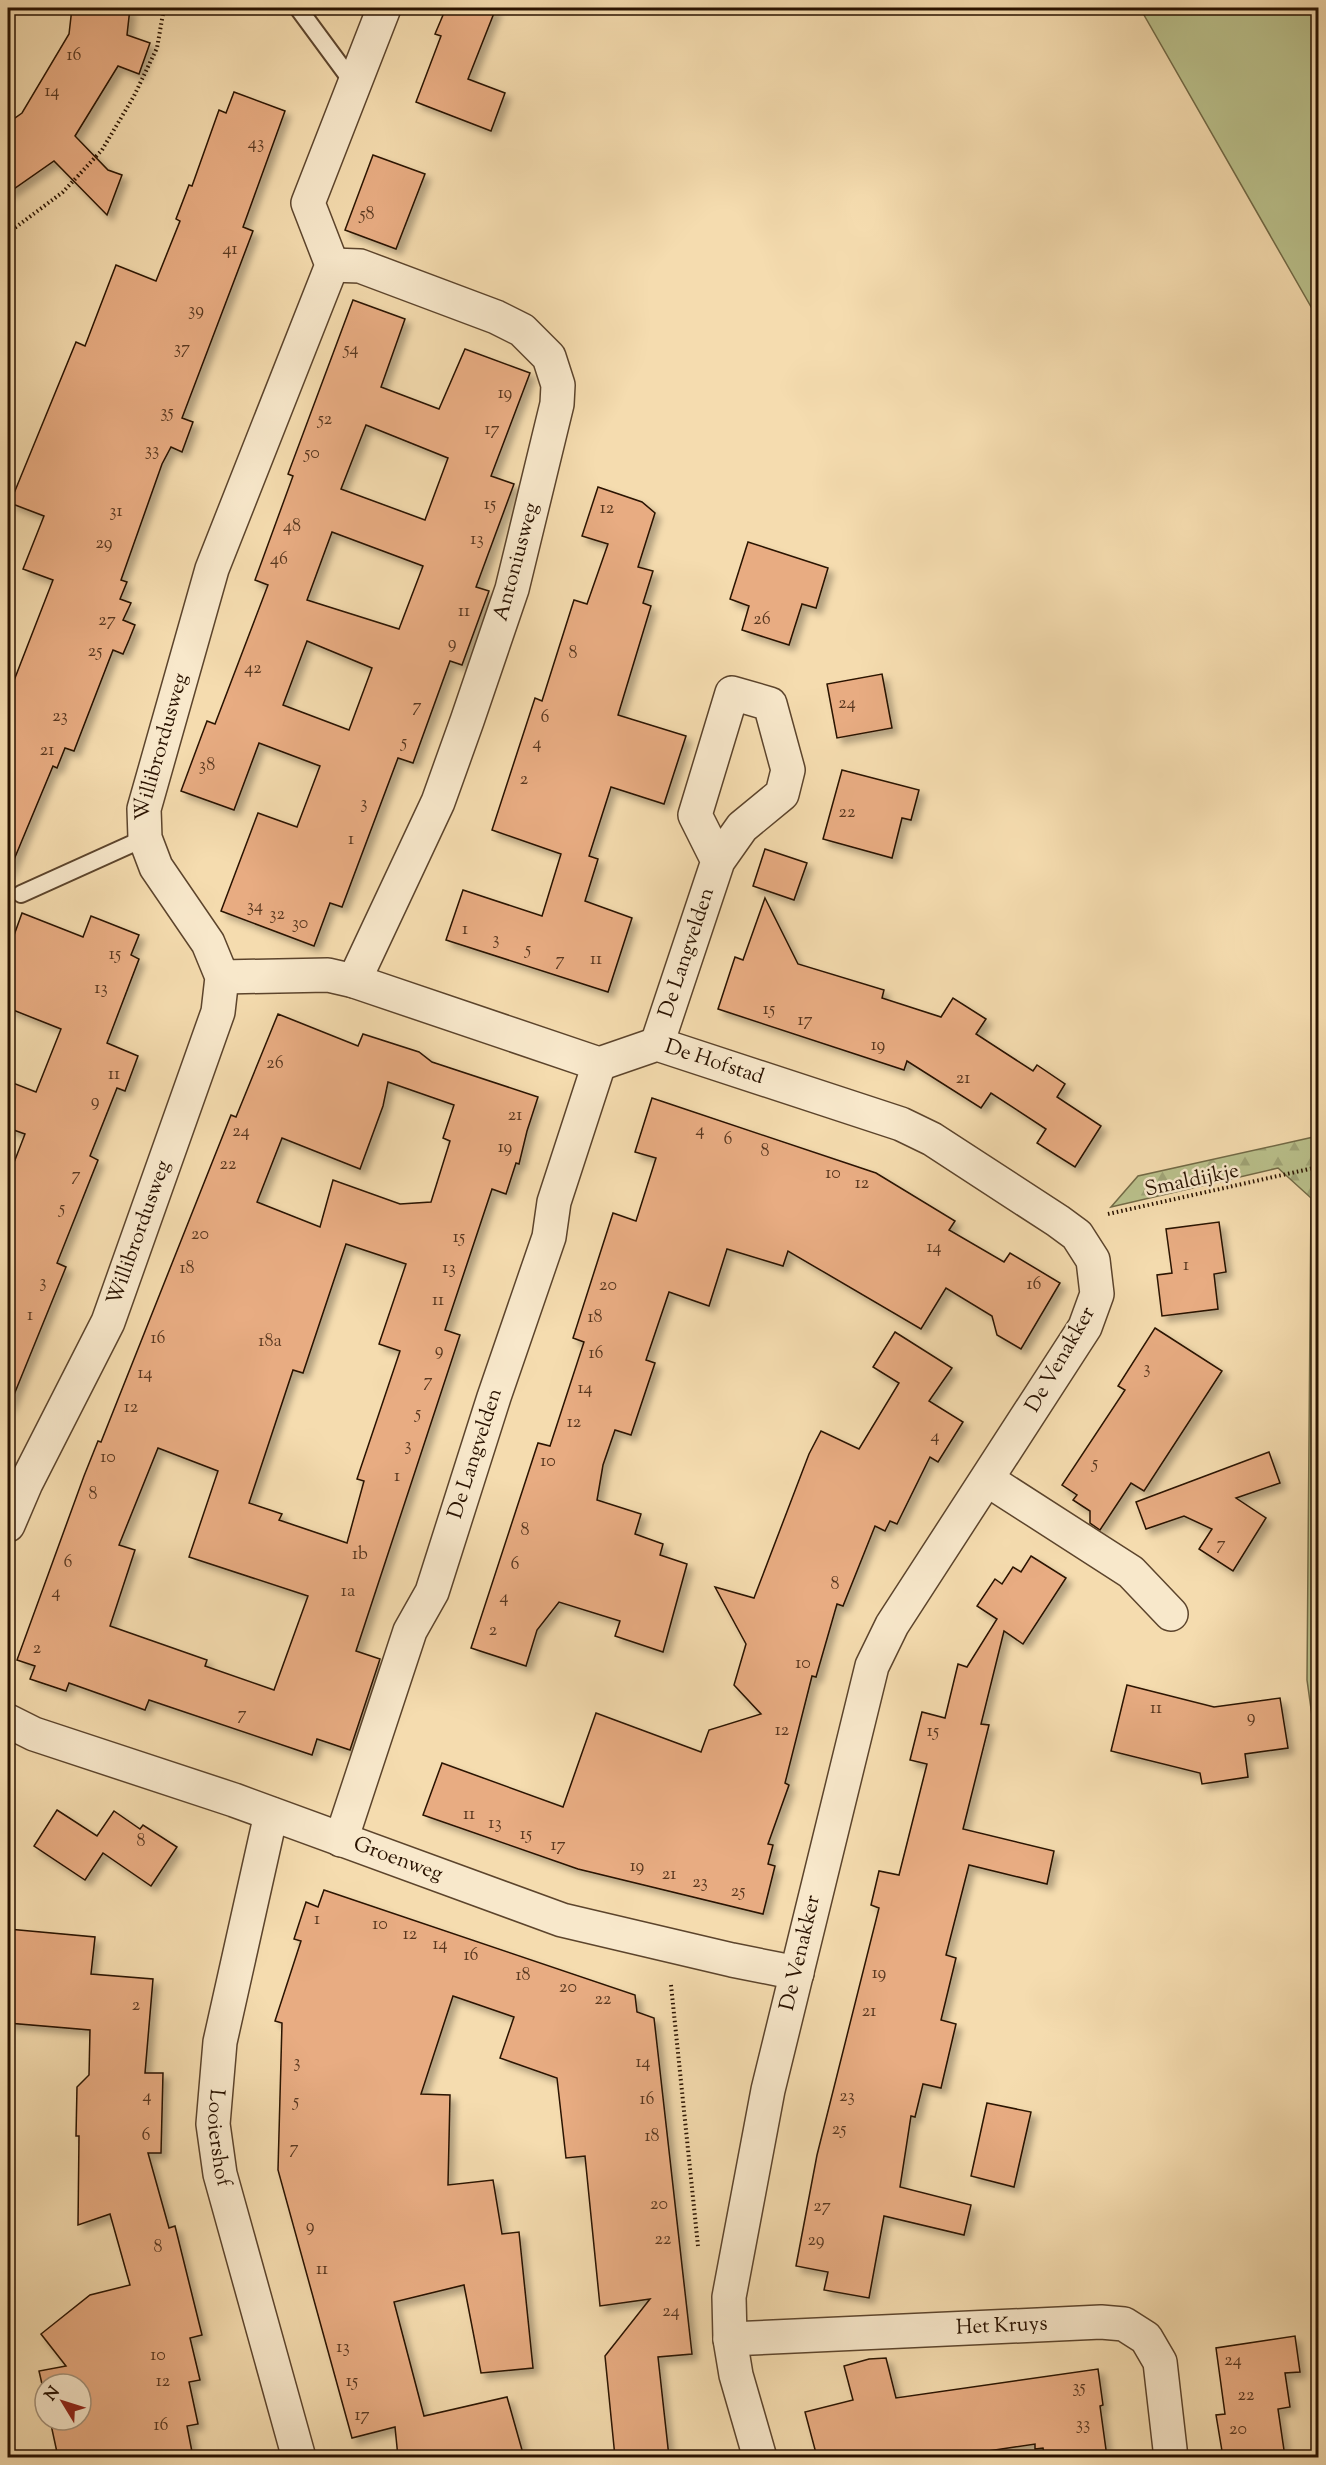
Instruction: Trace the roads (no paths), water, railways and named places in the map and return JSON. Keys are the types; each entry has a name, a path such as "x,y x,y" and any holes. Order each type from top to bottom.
{"street":[{"path":"332,265 308,203 384,8"},
{"name":"Willibrordusweg","path":"8,1525 26,1484 108,1322 218,1012 222,977 208,943 156,867 145,838 144,809 212,569 332,265"},
{"name":"Antoniusweg","path":"332,265 360,266 496,317 522,330 549,357 558,385 557,404 512,590 438,802 354,981"},
{"name":"De Langvelden","path":"657,1044 718,861"},
{"path":"222,977 328,975 354,981 598,1064"},
{"name":"De Hofstad","path":"598,1064 657,1044 901,1124 932,1139 1077,1235"},
{"name":"De Langvelden","path":"341,1840 410,1631 432,1592 494,1397 549,1237 554,1202 598,1064"},
{"name":"De Venakker","path":"760,2457 736,2374 730,2339 729,2297 768,2090 872,1666 892,1625 1084,1328 1097,1294 1093,1260 1077,1235"},
{"path":"987,1480 1131,1572 1171,1614"},
{"name":"Groenweg","path":"8,1721 34,1734 271,1814 562,1920 667,1946 797,1972"},
{"name":"Looiershof","path":"271,1814 220,2042 213,2124 220,2174 299,2457"},
{"name":"Het Kruys","path":"730,2339 1101,2322 1124,2324 1146,2338 1160,2362 1172,2457"}],"lane":[{"path":"298,8 359,70"},
{"path":"21,894 145,838"}]}
